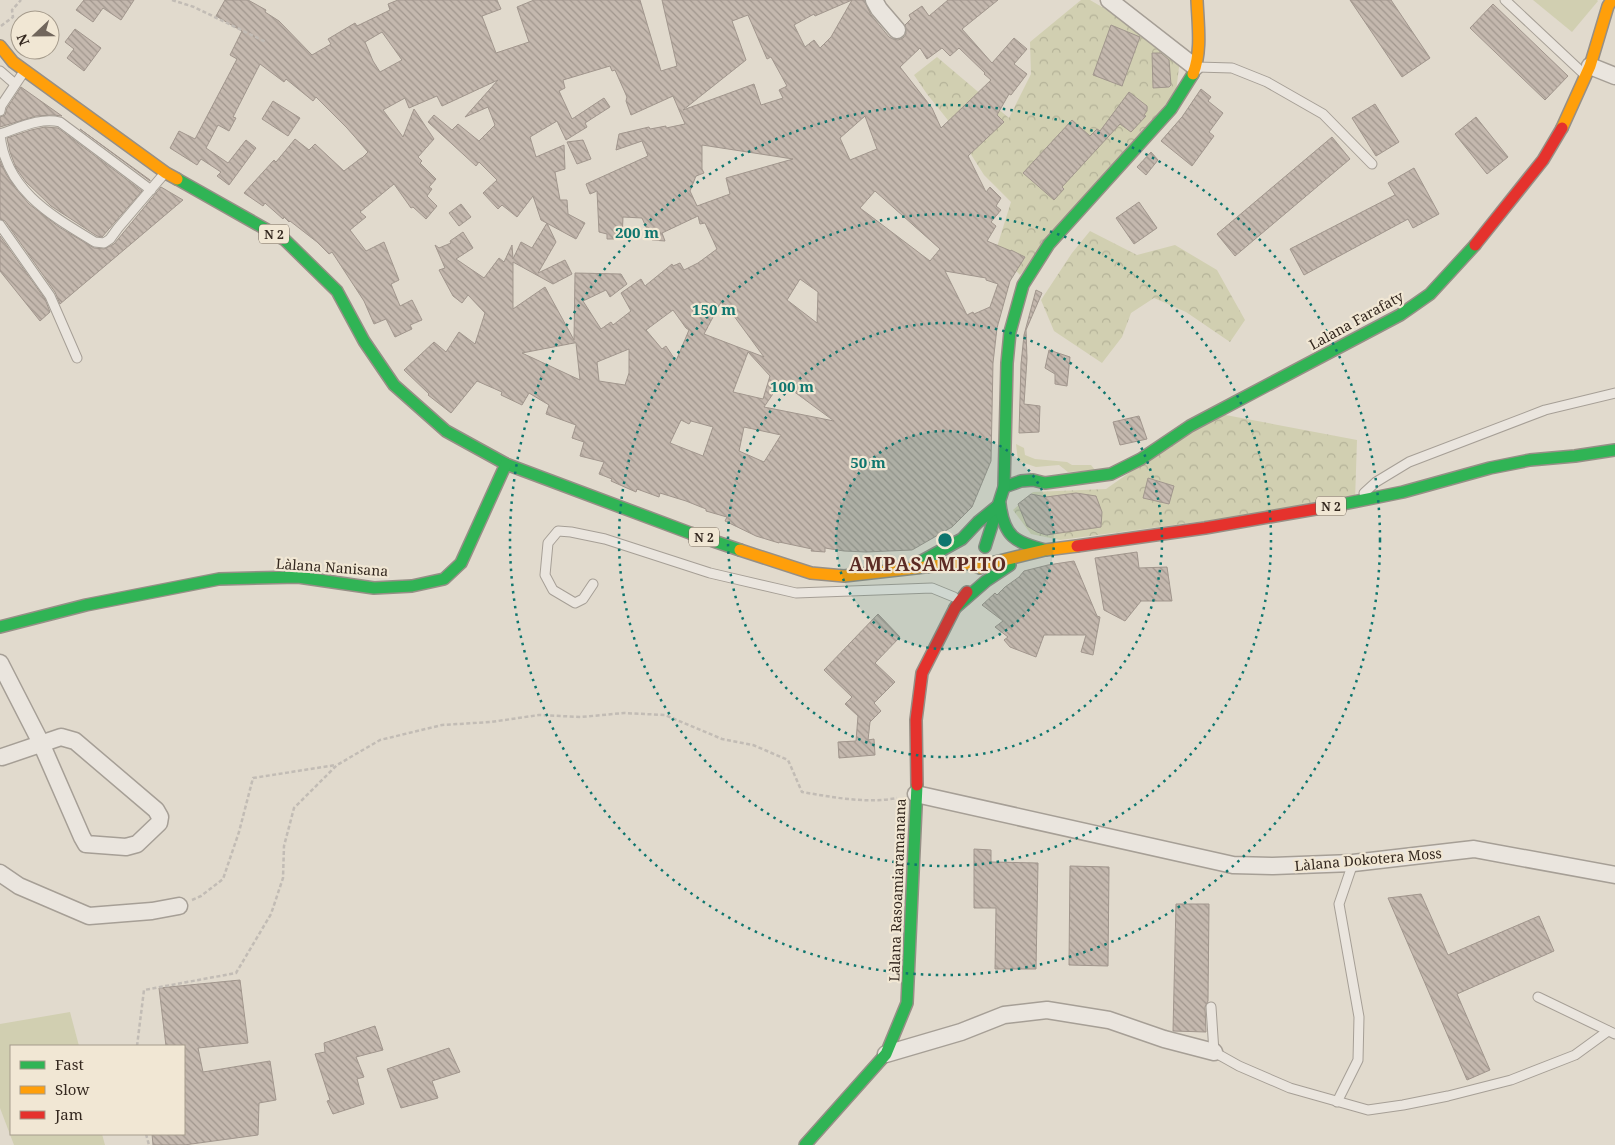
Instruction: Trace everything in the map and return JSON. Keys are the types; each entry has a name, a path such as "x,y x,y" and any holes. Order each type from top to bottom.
{"main road":[{"name":"Làlana Rasoamiaramanana","path":"805,1145 886,1054 908,1003 916,794 916,720 922,673 1000,504 1004,487 1007,363 1010,332 1023,285 1049,244 1171,109 1184,91 1195,67 1198,33 1197,0"},
{"name":"Lalana Farafaty","path":"1004,487 1020,481 1033,480 1044,483 1111,474 1142,459 1190,426 1400,315 1430,294 1472,249 1543,160 1564,125 1588,70 1608,6 1612,0"},
{"name":"N 2","path":"0,46 13,62 24,71 166,173 285,240 337,292 364,341 394,385 446,431 506,464 690,533 811,573 850,576 908,568 977,554 1046,550"},
{"name":"N 2","path":"977,554 972,566 980,568 987,564 1046,550 1205,528 1296,513 1403,492 1490,468 1530,460 1615,450"},
{"name":"Làlana Nanisana","path":"0,627 86,605 219,579 298,578 374,588 412,586 444,579 462,563 506,464"},
{"path":"908,568 962,539 978,522 1000,504 1004,526 1010,535 1046,550"},
{"path":"977,554 988,550 990,557 987,564"},
{"path":"908,568 932,567 950,579 954,603 1009,566 1046,550"},
{"name":"N 2","path":"908,568 960,563 977,554"},
{"name":"Làlana Rasoamiaramanana","path":"954,603 987,564"}],"street":[{"path":"874,0 878,9 897,30"},
{"path":"1109,0 1195,67"},
{"path":"1588,70 1615,76"},
{"path":"0,664 41,743 86,844 126,847 136,844 159,824 160,817 156,810 76,741 60,738 41,743 2,757"},
{"name":"Làlana Dokotera Moss","path":"916,794 1233,865 1273,866 1353,863 1474,849 1615,875"},
{"path":"0,872 19,886 89,916 152,911 179,906"},
{"path":"886,1054 961,1032 1004,1015 1047,1010 1108,1020 1164,1039 1214,1052"}],"lane":[{"path":"1505,0 1588,70"},
{"path":"1195,67 1232,68 1267,82 1323,114 1372,164"},
{"path":"0,71 15,84"},
{"path":"0,111 1,106 24,71"},
{"path":"151,190 60,122 52,120 41,121 0,134 1,147 10,169 22,189 37,204 95,242 104,243 110,239 166,173"},
{"path":"0,225 50,296 76,358"},
{"path":"1355,501 1376,482 1409,462 1545,410 1615,393"},
{"path":"593,584 583,599 575,603 553,590 546,575 548,543 558,531 605,539 710,572 796,593 882,593 932,588 954,603"},
{"path":"1337,1102 1358,1060 1359,1017 1339,904 1353,863"},
{"path":"1538,997 1612,1032"},
{"path":"1211,1007 1214,1052 1239,1066 1290,1088 1368,1110 1430,1100 1511,1080 1575,1055 1612,1032"}],"path":[{"path":"0,27 13,16 12,10 21,0"},
{"path":"172,0 194,7 266,42"},
{"path":"137,1045 144,990 236,973 271,914 283,878 284,846 294,808 337,765 380,740 442,725 491,722 538,715 581,717 624,713 665,715 722,739 753,745 788,760 802,792 838,798 886,800 916,794"},
{"path":"179,906 201,896 224,879 253,778 337,765"}],"green space":[{"path":"1081,0 1090,0 1155,38 1180,59 1176,92 1020,275 996,250 1011,202 984,175 955,129 914,75 937,57 1009,118 1031,74 1030,42"},
{"path":"1533,0 1597,0 1598,1 1572,32"},
{"path":"1090,231 1137,255 1175,245 1217,270 1245,320 1230,342 1186,312 1154,298 1131,313 1122,337 1102,363 1054,331 1041,300 1072,253"},
{"path":"1215,413 1357,440 1355,501 1060,540 1031,534 1013,510 1033,492 1106,489"},
{"path":"1016,444 1024,448 1025,455 1035,459 1067,462 1072,465 1091,465 1095,470 1068,472 1059,465 1036,467 1018,461"},
{"path":"70,1012 79,1045 10,1045 10,1134 0,1108 0,1024"},
{"path":"10,1135 102,1135 105,1145 14,1145"}],"building":[{"path":"84,0 134,0 121,20 103,8 93,22 76,10"},
{"path":"225,0 248,0 266,10 265,12 279,21 312,55 331,44 328,39 355,23 357,26 390,10 388,4 398,0 497,0 501,9 482,16 496,53 529,42 517,7 534,0 640,0 661,71 677,66 662,0 852,0 864,0 871,15 889,37 898,40 906,34 905,25 911,19 909,15 922,6 929,16 948,0 998,0 962,29 992,63 1014,38 1027,49 1014,64 1027,74 1011,95 1009,94 997,115 1004,122 968,156 986,192 990,187 1001,198 996,206 1001,210 991,222 996,226 987,241 1025,257 1010,281 997,328 993,363 991,461 972,507 952,527 912,550 866,552 825,548 825,552 811,551 812,549 779,543 756,536 725,521 727,517 706,511 706,509 686,501 660,493 659,497 637,489 636,492 611,481 612,479 599,474 604,462 580,456 584,442 572,438 576,425 546,414 549,405 529,393 522,405 501,395 502,392 477,381 451,413 428,395 404,370 434,342 446,352 459,332 475,344 485,313 468,295 462,303 453,296 439,270 445,268 435,245 439,248 451,243 450,241 463,232 473,248 456,259 484,278 499,258 504,262 512,245 513,259 521,242 532,248 547,223 541,220 533,196 517,217 502,205 498,209 483,193 497,180 479,162 476,166 428,122 434,115 452,130 458,124 479,141 495,125 488,107 465,117 498,80 442,106 437,96 409,108 405,98 383,110 403,137 414,109 434,139 418,157 422,161 420,163 436,179 429,187 432,189 427,196 437,206 426,219 413,207 411,208 394,184 360,212 366,217 350,230 366,251 384,242 399,280 391,284 400,306 412,300 422,320 410,325 412,329 395,337 386,319 374,324 364,301 332,252 329,254 317,242 290,221 284,217 283,219 265,203 263,206 244,193 274,160 276,162 295,139 309,150 315,144 344,171 368,152 316,97 313,101 286,79 284,82 260,64 233,117 236,118 229,131 218,125 206,148 228,163 246,140 256,148 229,185 217,176 221,172 201,159 197,165 170,148 179,131 195,139 237,59 230,55 242,31 216,16","holes":["852,0 831,37 820,48 814,40 805,47 794,25 814,14 815,16","748,15 767,59 771,57 787,86 779,90 783,98 761,105 754,84 683,110 746,60 732,21","382,32 402,60 380,72 365,42","920,48 927,59 942,48 950,56 959,48 991,80 941,128 932,108 900,67","610,66 612,71 615,70 627,97 626,101 631,115 673,96 685,124 666,128 666,126 650,129 649,127 619,134 616,150 642,141 648,156 586,184 590,194 597,191 599,232 607,234 607,239 622,239 623,217 642,218 652,240 665,241 662,233 698,216 700,224 705,223 717,249 698,263 684,270 680,263 673,266 672,264 645,286 641,279 621,293 631,311 613,325 611,322 601,329 583,301 606,290 610,297 627,284 621,274 575,273 574,340 545,287 513,309 513,262 553,284 572,274 565,260 538,273 556,242 547,223 576,239 585,223 568,214 567,200 560,200 555,172 565,169 564,145 536,157 530,137 557,121 566,140 587,127 585,123 610,107 604,98 572,119 559,91 565,88 563,80","865,116 877,149 850,160 840,138","702,145 793,159 726,178 730,194 697,206 690,191 696,176 704,173 702,169","875,191 940,249 930,261 860,208","945,271 986,278 986,280 998,284 990,307 974,314 973,312 967,315","800,279 818,292 817,323 787,300","721,302 729,313 731,312 764,357 704,334","673,310 689,330 676,361 666,346 662,349 646,330","576,343 580,380 522,353","629,349 629,373 625,385 599,381 597,362","748,352 770,376 763,399 733,392","781,382 834,421 764,407","681,420 689,424 691,421 713,427 703,456 670,443","744,427 781,435 764,462 739,451"]},
{"path":"1350,0 1391,0 1430,58 1402,77"},
{"path":"1493,4 1568,76 1545,100 1470,28"},
{"path":"1111,25 1140,37 1122,86 1093,75"},
{"path":"75,29 101,48 84,71 67,58 74,49 65,42"},
{"path":"1152,53 1161,53 1169,60 1171,85 1169,87 1153,88"},
{"path":"21,87 62,116 36,116 0,127 0,117 5,115 7,108"},
{"path":"1201,89 1211,97 1208,101 1223,113 1209,132 1214,136 1192,166 1161,141 1182,117"},
{"path":"1129,92 1147,106 1147,111 1144,115 1146,116 1131,132 1120,124 1062,187 1064,189 1054,200 1023,173 1072,120 1090,136 1097,129 1100,131"},
{"path":"273,101 300,118 288,136 262,119"},
{"path":"1375,104 1399,142 1376,156 1352,118"},
{"path":"1476,117 1508,157 1487,174 1455,134"},
{"path":"45,127 58,128 142,191 102,237 97,236 51,206 26,182 16,168 7,138"},
{"path":"80,129 150,180 150,181"},
{"path":"1332,137 1350,159 1235,256 1217,234"},
{"path":"583,140 591,159 577,164 567,142"},
{"path":"1151,152 1158,160 1146,175 1137,167"},
{"path":"0,161 16,189 29,204 59,227 94,248 104,249 114,244 161,187 183,200 60,304 55,292 5,221 0,219"},
{"path":"1414,168 1439,214 1413,228 1408,219 1304,275 1290,249 1395,195 1388,183"},
{"path":"1139,202 1157,228 1134,244 1116,218"},
{"path":"461,204 471,217 459,226 449,213"},
{"path":"0,236 45,299 50,312 40,321 0,271"},
{"path":"1036,290 1042,293 1026,330 1027,359 1024,404 1040,406 1039,432 1019,433 1021,364 1024,335"},
{"path":"1049,350 1070,357 1067,386 1055,384 1055,374 1045,368"},
{"path":"1139,416 1147,439 1120,445 1113,422"},
{"path":"1148,478 1174,486 1169,504 1143,498"},
{"path":"1076,493 1096,496 1102,512 1101,527 1046,535 1027,526 1018,504 1031,494 1046,497"},
{"path":"1137,552 1139,568 1167,567 1172,601 1141,601 1125,621 1104,610 1095,558"},
{"path":"1074,561 1097,616 1100,617 1093,655 1081,652 1086,635 1044,635 1036,657 1010,647 1004,640 1008,637 995,627 1003,621 982,605 995,593 997,595 1024,571"},
{"path":"878,614 900,637 875,663 895,682 874,703 881,711 870,722 868,740 874,739 875,755 839,758 838,742 856,741 858,716 845,704 852,697 824,670"},
{"path":"974,849 991,850 991,862 1038,863 1036,969 995,969 996,908 974,908"},
{"path":"1070,866 1109,867 1108,966 1069,965"},
{"path":"1421,894 1448,955 1539,916 1554,951 1457,994 1490,1070 1467,1080 1388,898"},
{"path":"1176,904 1209,904 1208,1001 1205,1007 1206,1032 1173,1031"},
{"path":"240,980 248,1043 198,1048 203,1072 270,1061 276,1100 259,1103 258,1135 184,1145 153,1145 152,1135 185,1135 185,1045 166,1045 159,988"},
{"path":"375,1026 383,1050 356,1057 364,1077 357,1079 364,1104 333,1114 327,1101 330,1100 315,1054 325,1052 324,1043"},
{"path":"449,1048 460,1072 432,1081 438,1098 401,1108 387,1069"}],"traffic: fast":[{"path":"985,547 1004,487 1007,363 1010,332 1023,285 1049,244 1171,109 1193,74"},
{"path":"177,179 285,240 337,291 364,341 394,385 446,431 506,464 740,550"},
{"path":"1004,487 1021,481 1033,480 1045,483 1111,474 1141,459 1190,426 1400,315 1430,294 1475,245"},
{"path":"1333,506 1403,492 1490,468 1530,460 1615,450"},
{"path":"0,627 86,605 219,579 298,577 374,588 412,586 444,579 461,563 506,464"},
{"path":"920,562 962,539 978,522 1000,504 1004,524 1008,531 1019,541 1045,550"},
{"path":"955,608 986,581 1010,565"},
{"path":"805,1145 886,1054 907,1003 917,785"}],"traffic: slow":[{"path":"1193,74 1198,56 1197,0"},
{"path":"1562,128 1590,66 1608,6 1612,0"},
{"path":"0,46 13,62 166,173 177,179"},
{"path":"740,550 811,573 844,576 960,563 980,568 987,564 1045,550 1077,546"}],"traffic: jam":[{"path":"1475,245 1543,160 1562,128"},
{"path":"1077,546 1205,528 1333,506"},
{"path":"917,785 916,720 922,673 955,608 967,592"}],"district":[{"name":"AMPASAMPITO","path":"928,564"}]}
